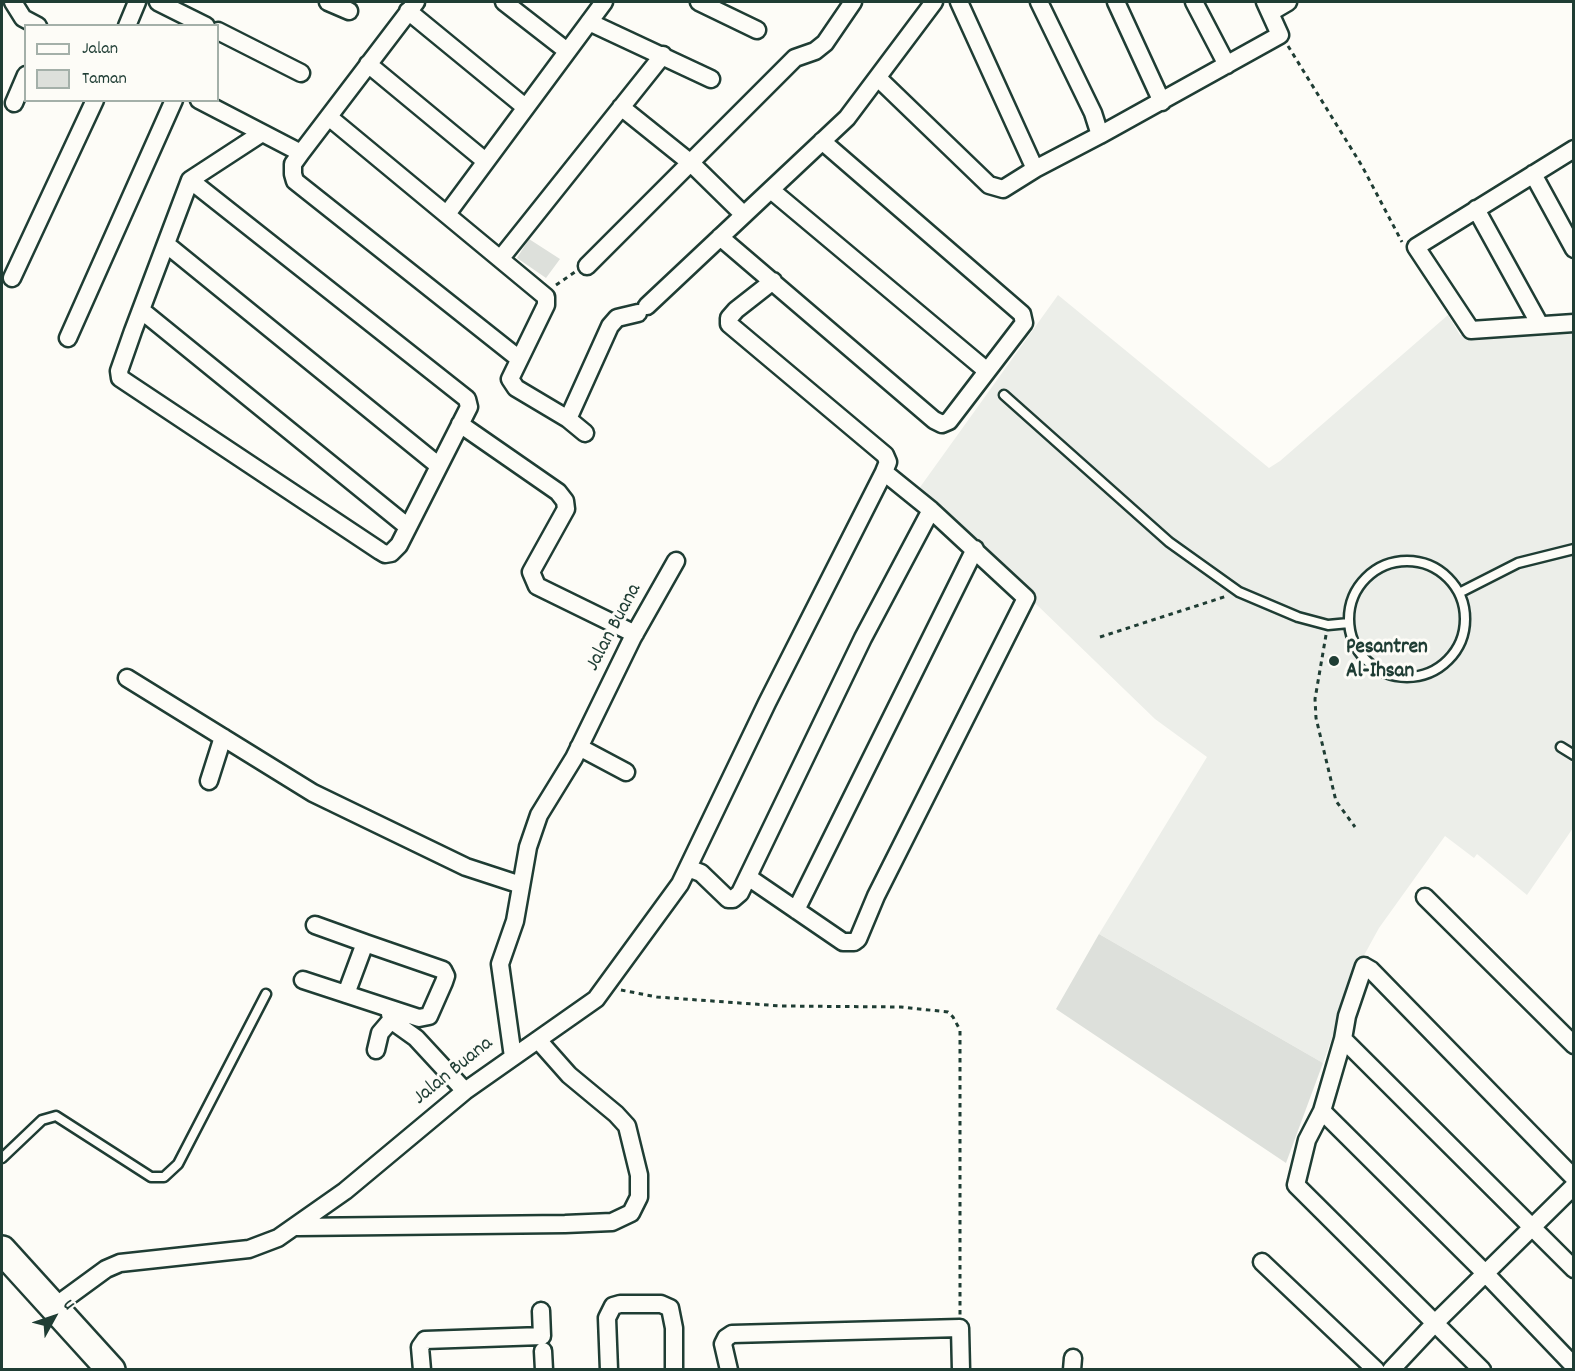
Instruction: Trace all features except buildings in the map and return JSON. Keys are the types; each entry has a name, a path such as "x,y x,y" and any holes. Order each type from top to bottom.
{"highway":[{"path":"2,1250 54,1307 102,1367"}],"street":[{"path":"13,2 23,18 34,24"},
{"path":"128,24 137,2"},
{"path":"158,2 202,24"},
{"path":"328,2 349,11"},
{"path":"506,2 567,51"},
{"path":"447,214 484,160 604,2"},
{"path":"699,2 757,30"},
{"path":"587,266 692,164 795,58 815,51 825,43 853,2"},
{"path":"567,419 610,326 617,318 643,309 847,118 934,2"},
{"path":"958,2 1035,169"},
{"path":"1039,2 1093,113 1101,135"},
{"path":"1116,2 1162,102"},
{"path":"1194,2 1227,65"},
{"path":"878,78 989,185 1003,189 1035,169 1162,102 1281,34 1268,7 1288,2"},
{"path":"518,358 295,181 293,164 330,118 412,6 525,107"},
{"path":"589,22 711,79"},
{"path":"219,32 301,73"},
{"path":"501,258 663,55"},
{"path":"368,64 484,160"},
{"path":"14,103 24,80"},
{"path":"12,278 94,102"},
{"path":"68,338 173,102"},
{"path":"203,102 301,153"},
{"path":"621,107 692,164 744,215"},
{"path":"330,118 546,297 546,305 518,358 510,379 516,388 567,419 585,433"},
{"path":"190,180 461,394 469,406 399,545 385,554 120,378 119,371 190,180 262,133"},
{"path":"720,237 942,424 953,416 1024,323 1022,314 822,141"},
{"path":"1574,149 1416,247 1471,330 1574,323"},
{"path":"1533,174 1574,249"},
{"path":"771,190 987,371"},
{"path":"1476,209 1540,325"},
{"path":"166,244 439,466"},
{"path":"513,1057 596,999 656,920 688,868 888,462 885,455 729,324 729,318 736,310 773,281"},
{"path":"141,310 408,527"},
{"path":"460,424 558,492 565,501 566,509 531,572 537,586 635,634"},
{"path":"748,877 843,942 854,942 858,939 876,896 1026,598 975,549 884,472"},
{"path":"688,868 701,873 728,898 734,899 740,893 863,638 931,510"},
{"path":"796,910 975,549"},
{"name":"Jalan Buana","path":"54,1307 106,1269 120,1263 249,1249 278,1238 298,1227 345,1191 465,1091 513,1057 501,964 515,921 528,847 539,814 579,747 635,634 676,561"},
{"path":"128,678 313,793 465,867 521,885"},
{"path":"209,781 223,737"},
{"path":"579,747 626,772"},
{"path":"1425,897 1574,1045"},
{"path":"303,980 346,994 391,1014 419,1018 429,1016 446,976 435,965 315,925"},
{"path":"346,994 365,943"},
{"path":"1482,1370 1296,1185 1307,1140 1322,1111 1361,969 1368,967 1574,1178"},
{"path":"376,1050 380,1033 391,1014"},
{"path":"391,1014 465,1091"},
{"path":"1343,1039 1574,1269"},
{"path":"298,1227 565,1224 612,1222 631,1213 639,1197 639,1175 627,1126 569,1075 538,1040"},
{"path":"1322,1111 1485,1273 1574,1366"},
{"path":"1391,1370 1532,1225 1574,1186"},
{"path":"1262,1262 1376,1370"},
{"path":"609,1370 607,1318 613,1306 620,1304 661,1304 670,1308 674,1328 674,1370"},
{"path":"422,1370 420,1351 425,1341 542,1336 541,1311"},
{"path":"729,1370 723,1344 732,1334 960,1328 961,1370"},
{"path":"543,1351 544,1370"}],"lane":[{"path":"1004,395 1169,542 1239,592 1298,617 1328,625 1349,624"},
{"path":"1459,593 1518,563 1574,549"},
{"path":"1403,561 1425,564 1445,575 1459,593 1466,615 1463,638 1452,657 1434,672 1412,677 1389,675 1369,663 1355,645 1349,624 1352,601 1363,581 1381,567 1403,561"},
{"path":"1561,747 1574,755"},
{"path":"2,1158 42,1120 56,1116 151,1177 164,1177 178,1164 266,994"}],"path":[{"path":"1281,34 1344,136 1402,242"},
{"path":"546,297 564,279 587,266"},
{"path":"1100,637 1239,592"},
{"path":"1328,625 1315,699 1316,718 1336,801 1355,827"},
{"path":"604,987 657,997 758,1004 901,1007 948,1012 960,1030 960,1328"}],"shaded area":[{"name":"Pesantren Al-Ihsan","path":"1058,295 1269,468 1280,461 1448,315 1460,335 1573,326 1573,828 1527,895 1477,854 1474,858 1445,836 1379,928 1356,970 1323,1063 1099,934 1207,757 1155,719 918,490"}],"green space":[{"path":"529,239 560,259 546,278 517,258"},
{"path":"1099,934 1323,1063 1286,1163 1056,1009"}],"place":[{"name":"Pesantren Al-Ihsan","path":"1334,661"}]}
